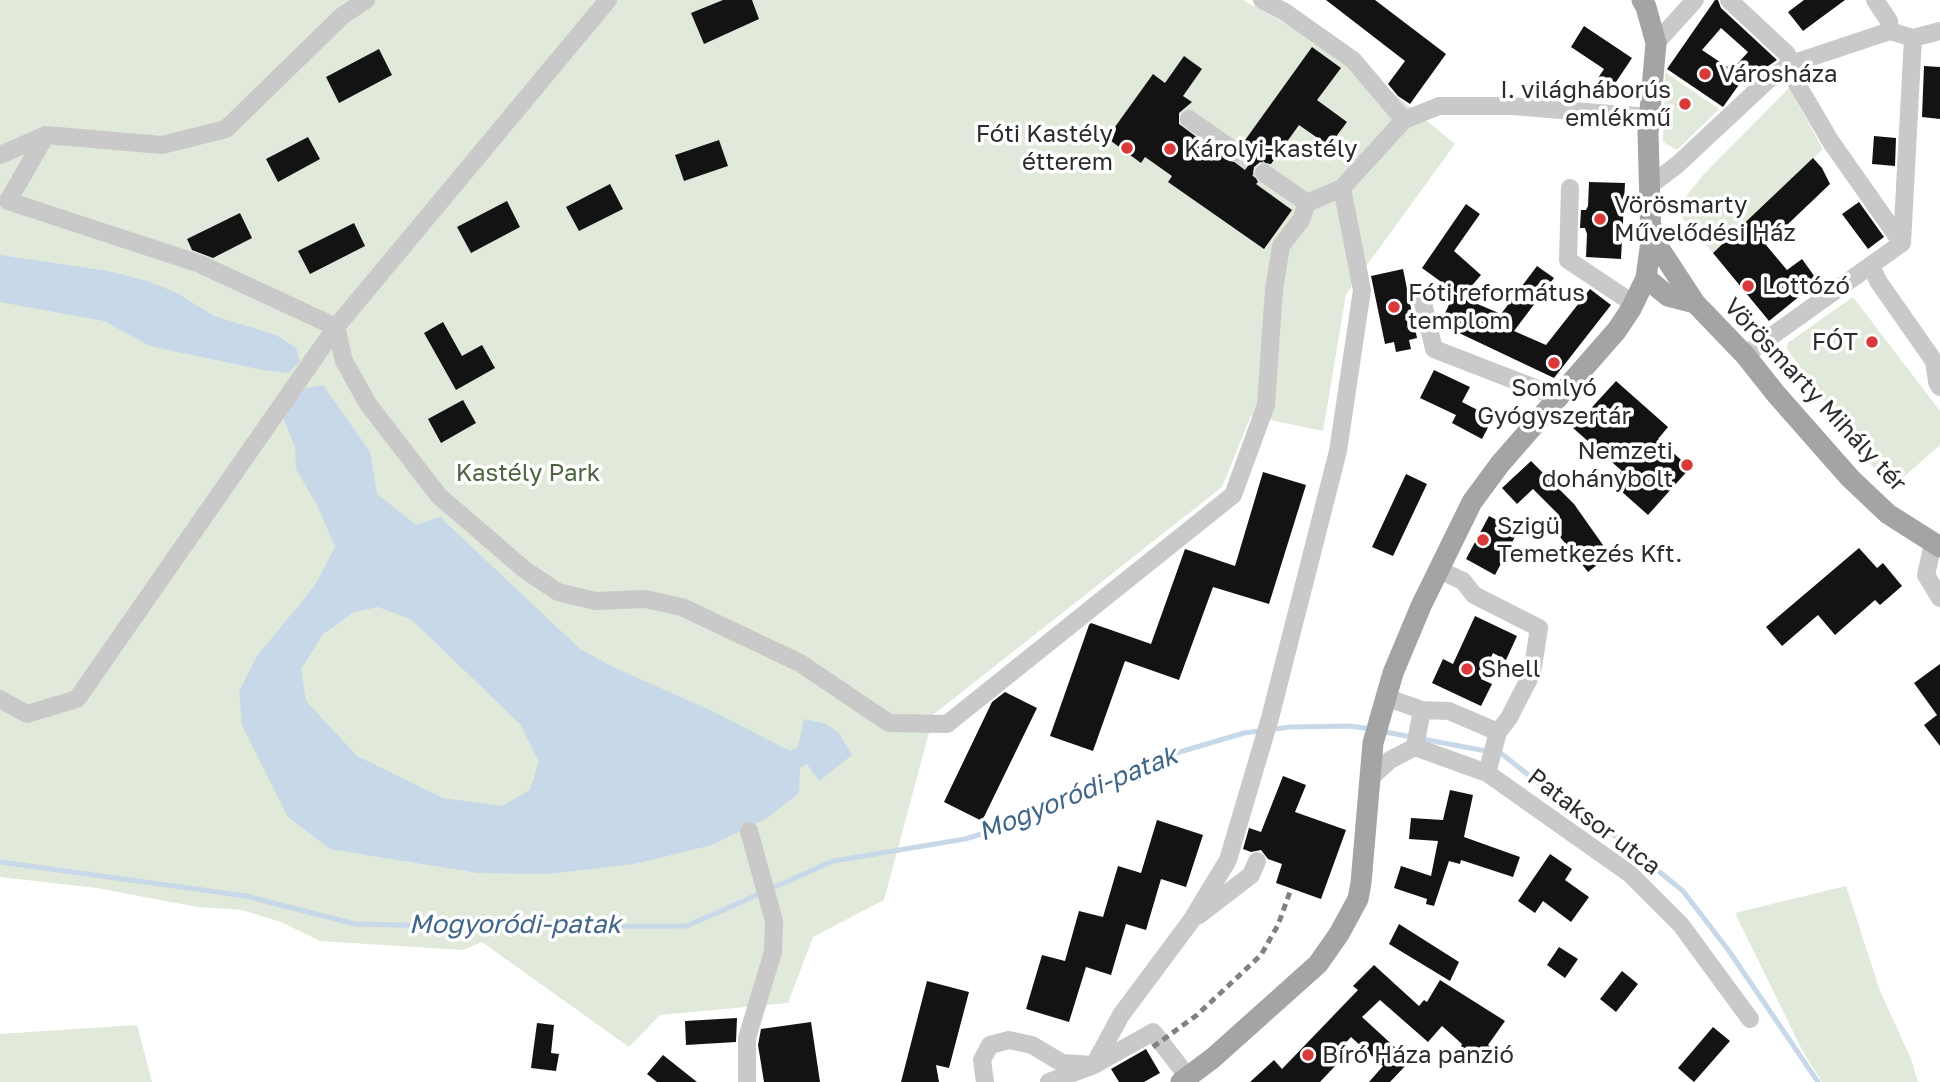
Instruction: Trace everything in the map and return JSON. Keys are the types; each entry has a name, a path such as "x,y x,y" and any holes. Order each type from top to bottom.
{"main road":[{"path":"1185,1079 1213,1058 1318,964 1339,934 1358,899 1373,741 1385,697 1402,651 1439,569 1472,502 1500,464 1590,363 1632,306 1646,278 1651,226 1649,117 1656,43 1642,0"},
{"name":"Vörösmarty Mihály tér","path":"1651,226 1659,248 1684,296"},
{"name":"Vörösmarty Mihály tér","path":"1646,278 1655,274 1666,275 1745,355 1850,478 1888,514 1936,545"},
{"path":"1632,306 1684,296"}],"street":[{"path":"0,155 46,135 162,145 226,129 342,16 366,0"},
{"path":"0,699 27,714 77,699 336,327 608,0"},
{"path":"1262,0 1285,12 1353,60 1404,120"},
{"path":"1656,43 1695,0"},
{"path":"1729,0 1787,54 1797,84 1831,142 1902,243"},
{"path":"1875,0 1889,21 1890,32"},
{"path":"1649,186 1677,165 1767,81 1791,64 1890,32 1913,38 1940,31"},
{"path":"1902,243 1913,38"},
{"path":"336,327 344,361 368,404 439,496 524,570 558,592 595,601 645,599 682,607 800,663 889,723 947,724 1233,495 1266,405 1274,290 1282,246 1301,220 1307,203 1342,188 1404,120 1439,106 1511,106 1649,117"},
{"path":"1189,119 1236,152"},
{"path":"46,135 4,200 200,264 336,327"},
{"path":"1264,173 1307,203"},
{"path":"1094,1065 1121,1015 1191,921 1228,860 1270,719 1338,451 1362,290 1342,188"},
{"path":"1570,188 1568,260 1632,306"},
{"path":"1745,355 1902,243"},
{"path":"1871,266 1878,281 1934,361 1940,387"},
{"path":"1422,299 1434,349 1558,397"},
{"path":"1936,545 1926,575 1940,598"},
{"path":"1439,569 1462,581 1474,594 1539,628 1532,673 1496,737 1489,768"},
{"path":"1385,697 1420,717 1449,711 1496,737"},
{"path":"1369,779 1390,760 1415,744 1420,717"},
{"name":"Pataksor utca","path":"1415,744 1489,768 1630,874 1681,925 1750,1019"},
{"path":"747,1082 747,1038 773,952 774,920 749,831"},
{"path":"1191,921 1251,875 1257,861"},
{"path":"1049,1082 1094,1065 1153,1032 1185,1079"},
{"path":"985,1082 982,1060 990,1045 1009,1040 1032,1045 1062,1063 1094,1065"}],"green space":[{"name":"Kastély Park","path":"0,0 1243,0 1353,60 1455,144 1346,294 1323,431 1251,416 1222,487 934,714 884,900 813,937 788,1003 660,1015 629,1047 482,942 463,950 320,941 281,922 242,910 197,907 97,888 0,877"},
{"path":"1665,72 1719,109 1677,150 1663,142"},
{"path":"1789,88 1823,149 1713,253 1679,214 1679,205 1704,174"},
{"path":"1853,297 1940,411 1940,445 1892,487 1860,453 1786,347 1789,342"},
{"path":"1846,886 1880,991 1911,1059 1918,1082 1822,1082 1803,1052 1735,913"},
{"path":"137,1025 152,1082 0,1082 0,1034"}],"water":[{"path":"0,255 108,271 147,281 175,292 214,316 276,335 296,348 300,361 289,373 263,370 150,346 104,321 0,302"},
{"path":"323,385 370,452 377,494 416,525 440,517 580,649 790,751 798,747 804,719 826,724 839,733 852,755 819,781 807,764 800,768 799,793 767,818 712,845 634,864 548,874 478,873 330,849 288,817 242,725 239,691 257,656 314,587 335,547 317,505 296,469 295,447 283,417 301,389","holes":["378,607 411,619 520,724 539,761 530,790 502,806 443,798 357,756 306,701 301,669 323,634 354,612"]}],"building":[{"path":"723,0 752,0 759,19 704,44 691,13"},
{"path":"1326,0 1375,0 1446,54 1410,104 1398,96 1388,84 1405,61"},
{"path":"1715,0 1777,60 1752,77 1748,72 1723,107 1667,69","holes":["1721,28 1748,52 1732,70 1702,50"]},
{"path":"1804,0 1845,0 1803,31 1788,12"},
{"path":"1584,26 1632,58 1606,97 1592,87 1604,69 1571,47"},
{"name":"Károlyi-kastély","path":"1312,47 1341,68 1317,100 1347,122 1329,146 1299,125 1271,164 1260,162 1254,167 1253,173 1258,182 1256,184 1292,210 1264,249 1168,182 1172,176 1145,157 1141,163 1107,138 1153,74 1165,83 1184,56 1202,69 1183,96 1192,102 1179,113 1179,124 1229,161 1240,163 1247,154 1243,143"},
{"path":"379,49 392,75 339,103 326,77"},
{"path":"1924,66 1940,67 1940,119 1922,117"},
{"path":"1874,136 1896,138 1895,166 1872,164"},
{"path":"308,137 320,159 278,182 266,159"},
{"path":"719,140 728,166 684,181 675,155"},
{"path":"1813,158 1830,184 1766,245 1787,270 1802,259 1820,284 1808,293 1806,291 1769,321 1713,253"},
{"name":"Vörösmarty Művelődési Ház","path":"1589,182 1625,183 1621,259 1586,257 1587,234 1585,228 1580,228 1581,210 1586,210 1588,206"},
{"path":"610,184 623,209 579,231 566,207"},
{"path":"507,201 520,227 471,253 457,227"},
{"path":"1859,202 1884,237 1868,249 1842,214"},
{"path":"1466,204 1480,214 1454,251 1481,275 1462,297 1422,268"},
{"path":"240,213 252,238 213,258 192,250 187,239"},
{"path":"354,223 365,246 310,274 298,251"},
{"path":"1537,266 1554,278 1514,331 1546,345 1590,289 1611,305 1554,378 1440,324 1454,294 1501,314"},
{"name":"Fóti református templom","path":"1403,269 1417,338 1409,340 1411,349 1396,352 1394,342 1385,344 1371,276"},
{"path":"443,322 462,356 482,345 495,368 456,390 424,333"},
{"path":"1434,370 1470,387 1462,402 1493,418 1482,439 1452,423 1456,415 1420,398"},
{"path":"1616,381 1668,427 1658,439 1690,468 1648,515 1612,483 1622,471 1573,428"},
{"path":"463,400 476,423 441,443 428,419"},
{"path":"1531,461 1574,504 1610,555 1588,572 1549,523 1559,515 1533,489 1517,504 1502,488"},
{"path":"1263,472 1306,485 1269,604 1213,587 1179,680 1125,661 1093,751 1050,736 1089,625 1091,623 1151,644 1185,549 1235,566"},
{"path":"1406,474 1427,484 1393,556 1372,547"},
{"path":"1489,516 1518,531 1495,575 1466,559"},
{"path":"1859,548 1877,568 1883,563 1902,586 1880,605 1875,600 1835,635 1818,615 1782,646 1766,627"},
{"path":"1475,616 1517,636 1506,660 1493,653 1481,679 1492,684 1481,706 1432,683 1443,659 1453,664"},
{"path":"1940,664 1940,746 1924,725 1937,715 1914,683"},
{"path":"1005,692 1037,708 982,821 944,802 992,702"},
{"path":"1283,776 1306,785 1295,812 1346,830 1321,899 1276,883 1282,864 1268,859 1261,850 1251,852 1243,849 1249,828 1261,832"},
{"path":"1450,790 1473,795 1464,837 1520,857 1513,877 1461,860 1460,864 1449,861 1434,906 1426,904 1427,899 1394,888 1401,866 1431,876 1438,841 1409,839 1411,818 1443,820"},
{"path":"1157,820 1203,835 1186,887 1161,879 1146,930 1126,924 1111,975 1086,967 1069,1022 1026,1009 1042,955 1065,961 1079,911 1103,917 1118,866 1141,873"},
{"path":"1550,854 1572,869 1565,880 1589,897 1571,922 1543,901 1535,913 1518,901"},
{"path":"1399,924 1459,962 1450,981 1389,944"},
{"path":"1559,947 1578,959 1565,978 1547,965"},
{"path":"1374,965 1419,1006 1424,1000 1427,1002 1440,980 1505,1021 1488,1045 1496,1052 1484,1066 1442,1026 1428,1042 1380,1000 1362,1017 1410,1061 1390,1082 1369,1082 1383,1066 1351,1037 1330,1060 1336,1065 1320,1082 1250,1082 1274,1060 1282,1069 1358,990 1353,986"},
{"path":"1622,971 1638,984 1616,1012 1600,999"},
{"path":"927,981 969,992 949,1068 936,1065 939,1082 901,1082"},
{"path":"737,1018 736,1042 686,1045 685,1021"},
{"path":"811,1022 820,1082 764,1082 758,1045 761,1029"},
{"path":"537,1023 554,1025 551,1053 559,1054 556,1071 531,1068"},
{"path":"1713,1027 1730,1041 1694,1082 1678,1068"},
{"path":"1146,1049 1160,1073 1144,1082 1119,1082 1111,1069"},
{"path":"663,1055 697,1082 657,1082 647,1074"}],"waterway":[{"name":"Mogyoródi-patak","path":"0,862 246,896 355,924 474,927 687,926 833,861 965,839 1017,823 1173,754 1244,733 1290,727 1350,726 1371,729"},
{"name":"Mogyoródi-patak","path":"1380,731 1502,754 1546,789 1619,839 1683,891 1729,951 1818,1082"}],"tunnel":[{"path":"1236,152 1264,173"}],"railway":[{"path":"1153,1047 1197,1015 1261,955 1278,925 1291,889"}],"place":[{"name":"Városháza","path":"1705,74"},
{"name":"I. világháborús emlékmű","path":"1685,104"},
{"name":"Fóti Kastély étterem","path":"1127,148"},
{"name":"Károlyi-kastély","path":"1170,149"},
{"name":"Vörösmarty Művelődési Ház","path":"1600,219"},
{"name":"Lottózó","path":"1748,286"},
{"name":"Fóti református templom","path":"1394,307"},
{"name":"FÓT","path":"1872,342"},
{"name":"Somlyó Gyógyszertár","path":"1554,363"},
{"name":"Nemzeti dohánybolt","path":"1687,465"},
{"name":"Szigü Temetkezés Kft.","path":"1483,540"},
{"name":"Shell","path":"1467,669"},
{"name":"Bíró Háza panzió","path":"1308,1055"}]}
